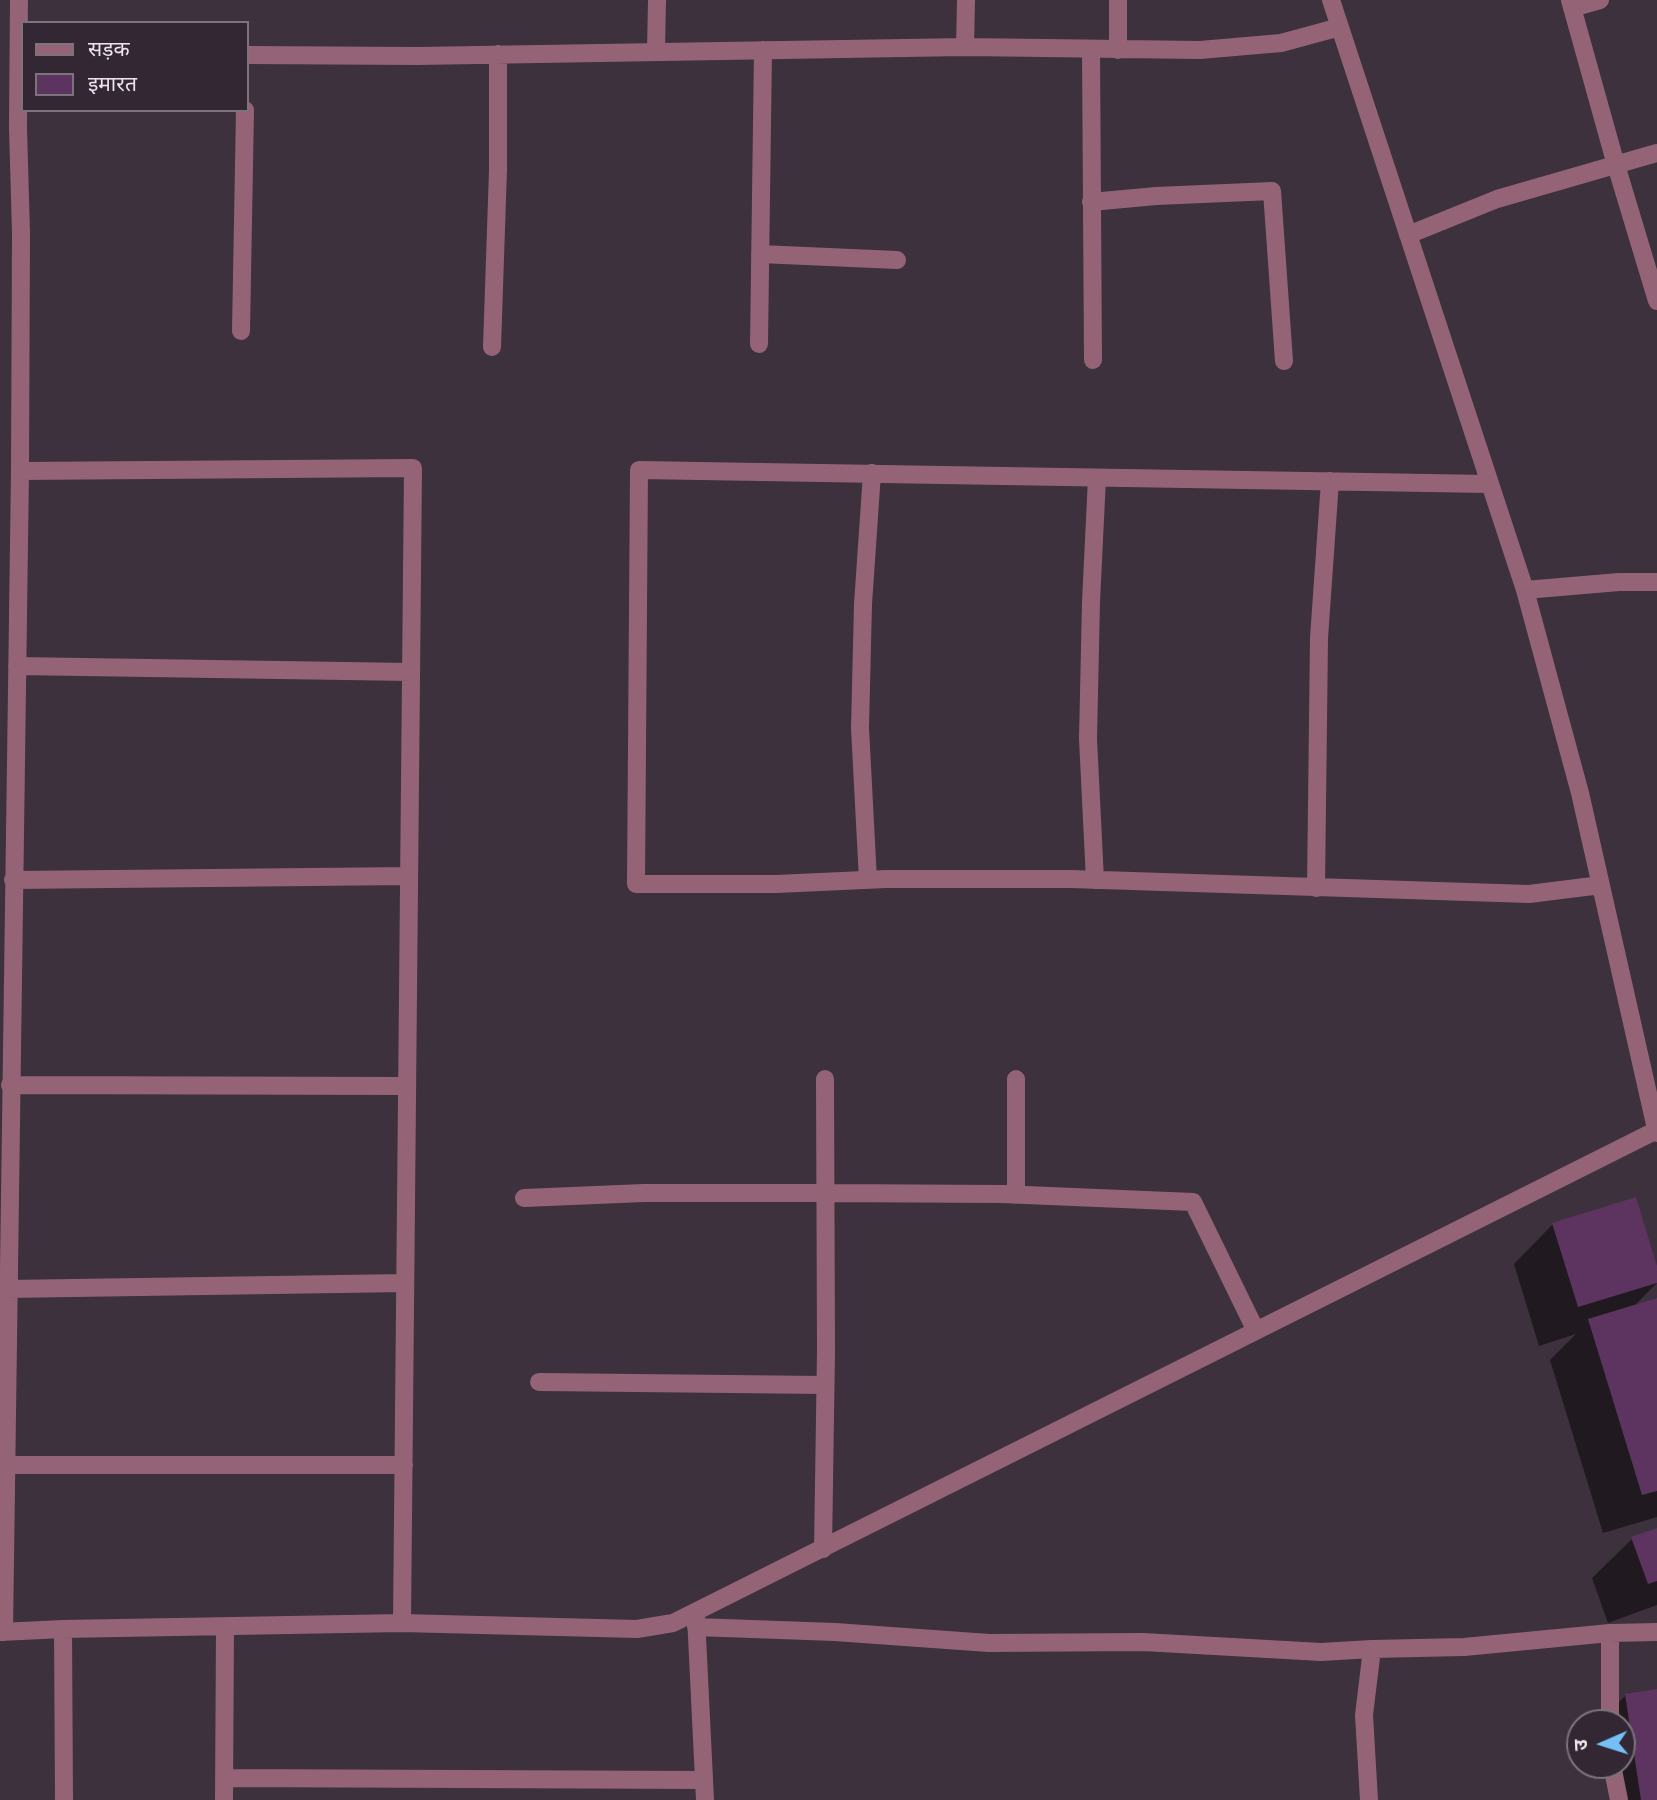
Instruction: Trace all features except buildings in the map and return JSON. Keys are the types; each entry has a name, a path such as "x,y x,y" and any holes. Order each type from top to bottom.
{"street":[{"path":"19,0 21,54 9,128 21,233 20,471 2,1632 402,1623 637,1629 696,1620 989,1643 1143,1642 1321,1652 1464,1647 1610,1633 1657,1632"},
{"path":"656,51 657,0"},
{"path":"965,47 966,0"},
{"path":"1118,0 1118,50"},
{"path":"696,1620 822,1549 1657,1131 1580,793 1525,590 1331,0"},
{"path":"1600,0 1571,4 1657,301"},
{"path":"248,55 417,56 965,47 1200,50 1281,43 1340,27"},
{"path":"760,344 763,50"},
{"path":"1091,50 1093,360"},
{"path":"492,347 498,170 498,54"},
{"path":"241,331 244,112"},
{"path":"1408,235 1497,199 1657,153"},
{"path":"1091,202 1272,191 1284,361"},
{"path":"760,254 898,260"},
{"path":"20,471 413,468 402,1623"},
{"path":"1489,484 639,470 636,884 1096,880 1529,894 1601,885"},
{"path":"867,880 860,728 863,604 872,473"},
{"path":"1096,880 1088,739 1097,478"},
{"path":"1316,888 1319,638 1331,481"},
{"path":"1525,590 1619,582 1657,582"},
{"path":"17,666 411,672"},
{"path":"13,880 409,876"},
{"path":"822,1549 825,1079"},
{"path":"1016,1079 1016,1195"},
{"path":"10,1085 407,1086"},
{"path":"524,1198 645,1193 826,1193 1016,1195 1193,1202 1256,1331"},
{"path":"8,1289 405,1283"},
{"path":"539,1382 825,1385"},
{"path":"5,1465 404,1465"},
{"path":"696,1620 705,1800"},
{"path":"225,1627 225,1800"},
{"path":"63,1629 64,1800"},
{"path":"1609,1709 1610,1633"},
{"path":"1369,1800 1364,1715 1372,1649"},
{"path":"225,1778 704,1780"},
{"path":"1615,1779 1619,1800"}]}
